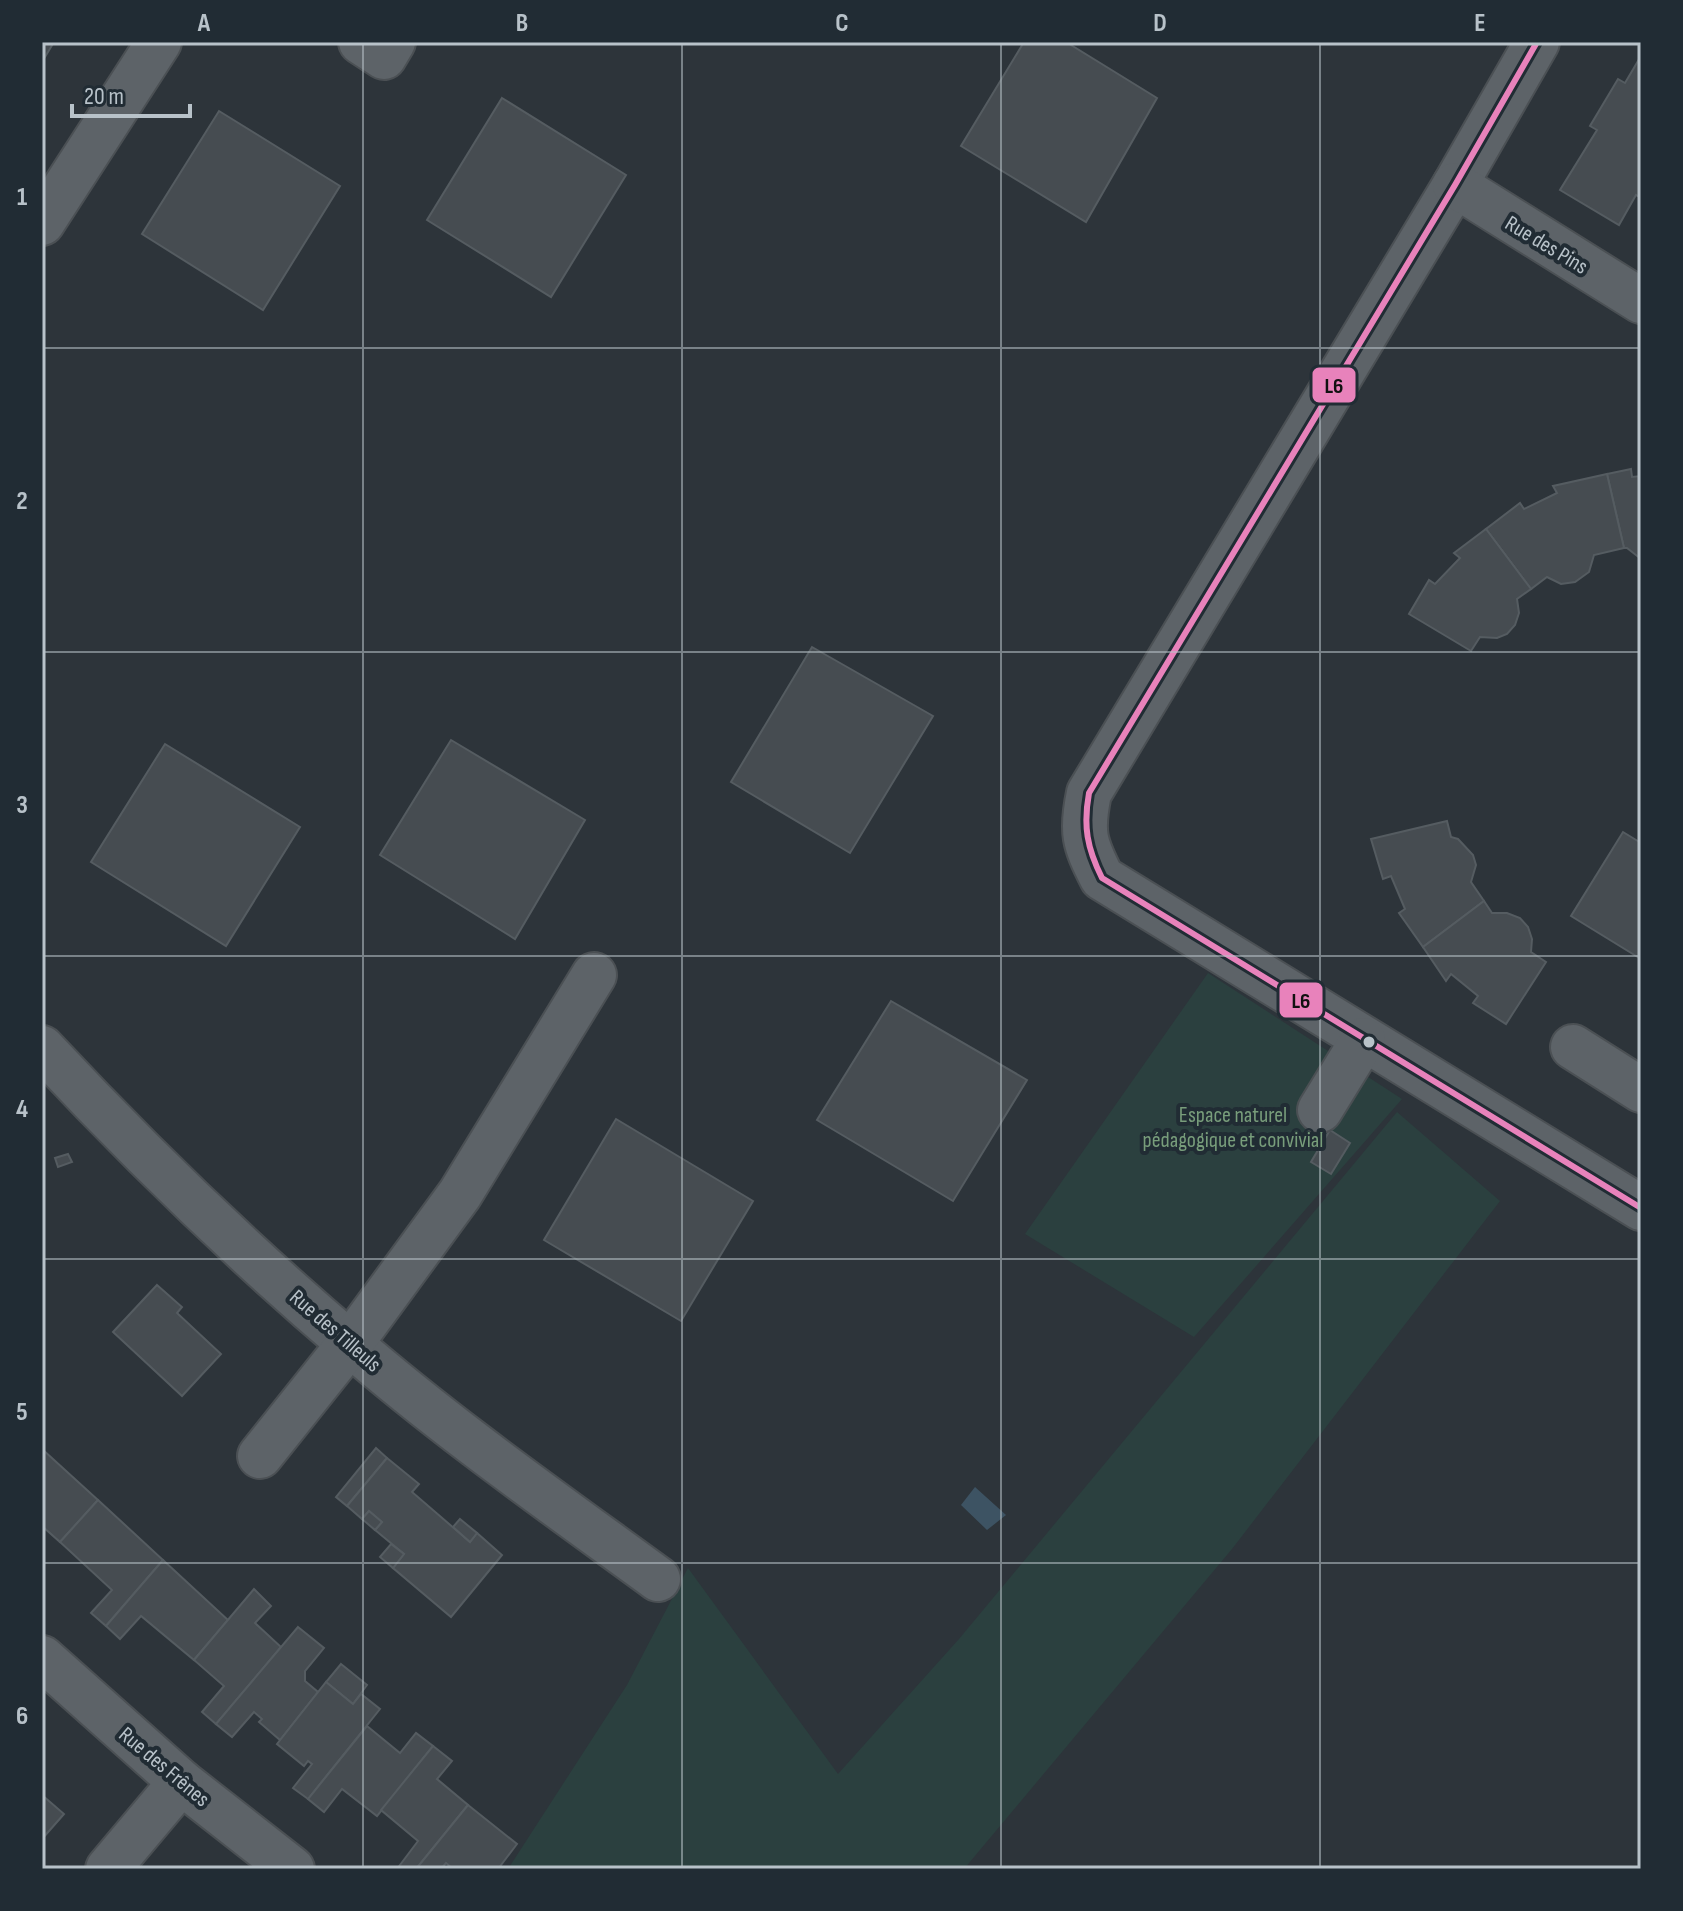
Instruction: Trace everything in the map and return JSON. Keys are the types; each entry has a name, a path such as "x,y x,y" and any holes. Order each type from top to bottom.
{"street":[{"path":"42,223 159,42"},
{"path":"361,42 384,57 393,42"},
{"path":"1537,42 1455,185 1089,793 1083,825 1089,853 1102,878 1641,1208"},
{"name":"Rue des Pins","path":"1455,185 1641,301"},
{"path":"260,1456 350,1344 460,1194 594,975"},
{"path":"1320,1110 1363,1040"},
{"path":"1573,1047 1641,1090"},
{"name":"Rue des Tilleuls","path":"42,1048 205,1213 350,1344 495,1460 658,1579"},
{"name":"Rue des Frênes","path":"42,1658 181,1782 292,1869"},
{"path":"108,1869 181,1782"}],"green space":[{"name":"Espace naturel pédagogique et convivial","path":"1208,973 1402,1099 1194,1337 1025,1234"},
{"path":"1397,1112 1500,1201 1232,1549 964,1869 508,1869 627,1685 688,1568 838,1774 959,1639"}],"water":[{"path":"975,1487 1006,1515 987,1530 961,1505"}],"building":[{"path":"42,42 54,42 42,62"},
{"path":"1024,42 1066,42 1157,98 1086,222 961,146"},
{"path":"1641,56 1641,198 1636,195 1619,225 1560,190 1597,130 1590,126 1618,79 1625,83"},
{"path":"502,98 626,175 551,297 427,220"},
{"path":"219,111 340,186 263,310 142,234"},
{"path":"1631,469 1632,477 1641,476 1641,559 1624,548 1607,474"},
{"path":"1607,474 1624,548 1594,555 1589,572 1575,582 1561,584 1547,577 1531,589 1486,529 1520,503 1524,509 1557,493 1553,486"},
{"path":"1486,529 1531,589 1517,599 1519,613 1515,625 1507,634 1497,638 1480,637 1471,651 1409,614 1429,580 1435,584 1460,558 1454,553"},
{"path":"812,647 933,716 850,853 731,782"},
{"path":"451,740 585,820 515,939 380,855"},
{"path":"165,744 300,827 226,946 91,862"},
{"path":"1447,821 1451,837 1458,839 1473,855 1476,865 1471,882 1484,901 1423,947 1399,913 1405,909 1391,876 1383,879 1371,839"},
{"path":"1623,832 1641,843 1641,959 1571,916"},
{"path":"1484,901 1492,913 1507,913 1520,918 1528,927 1532,939 1531,952 1546,962 1506,1024 1473,1003 1478,996 1451,974 1446,981 1423,947"},
{"path":"891,1001 1027,1080 953,1201 817,1120"},
{"path":"616,1119 753,1201 681,1321 544,1240"},
{"path":"1330,1130 1350,1143 1331,1174 1311,1162"},
{"path":"68,1154 72,1162 58,1167 55,1158"},
{"path":"157,1285 182,1307 177,1313 221,1354 182,1396 113,1332"},
{"path":"376,1448 387,1458 347,1506 336,1497"},
{"path":"42,1449 98,1500 60,1542 42,1526"},
{"path":"387,1458 419,1484 412,1492 470,1542 477,1533 502,1555 451,1617 393,1568 404,1554 375,1530 382,1522 369,1511 362,1519 347,1506"},
{"path":"98,1500 163,1560 106,1626 91,1613 112,1590 60,1542"},
{"path":"369,1511 382,1522 375,1530 362,1519"},
{"path":"460,1519 477,1533 470,1542 453,1527"},
{"path":"391,1544 404,1554 393,1568 380,1557"},
{"path":"163,1560 228,1620 194,1660 141,1616 120,1639 106,1626"},
{"path":"254,1589 271,1606 255,1623 281,1647 216,1724 202,1712 224,1686 194,1660"},
{"path":"298,1627 324,1648 305,1671 305,1681 318,1692 280,1740 259,1722 262,1719 254,1712 232,1737 216,1724"},
{"path":"341,1664 367,1685 353,1704 326,1682"},
{"path":"326,1682 353,1704 361,1694 380,1709 308,1799 293,1788 312,1764 308,1761 304,1766 277,1744"},
{"path":"367,1726 400,1753 416,1733 433,1746 377,1816 342,1789 324,1812 308,1799"},
{"path":"433,1746 452,1761 437,1779 468,1805 416,1869 397,1869 418,1841 381,1810"},
{"path":"42,1795 64,1814 42,1839"},
{"path":"468,1805 517,1844 498,1869 453,1869 446,1863 441,1869 416,1869"}],"transit line":[{"name":"L6","path":"1537,42 1455,185 1089,793 1086,816 1090,847 1102,878 1641,1208"}]}
